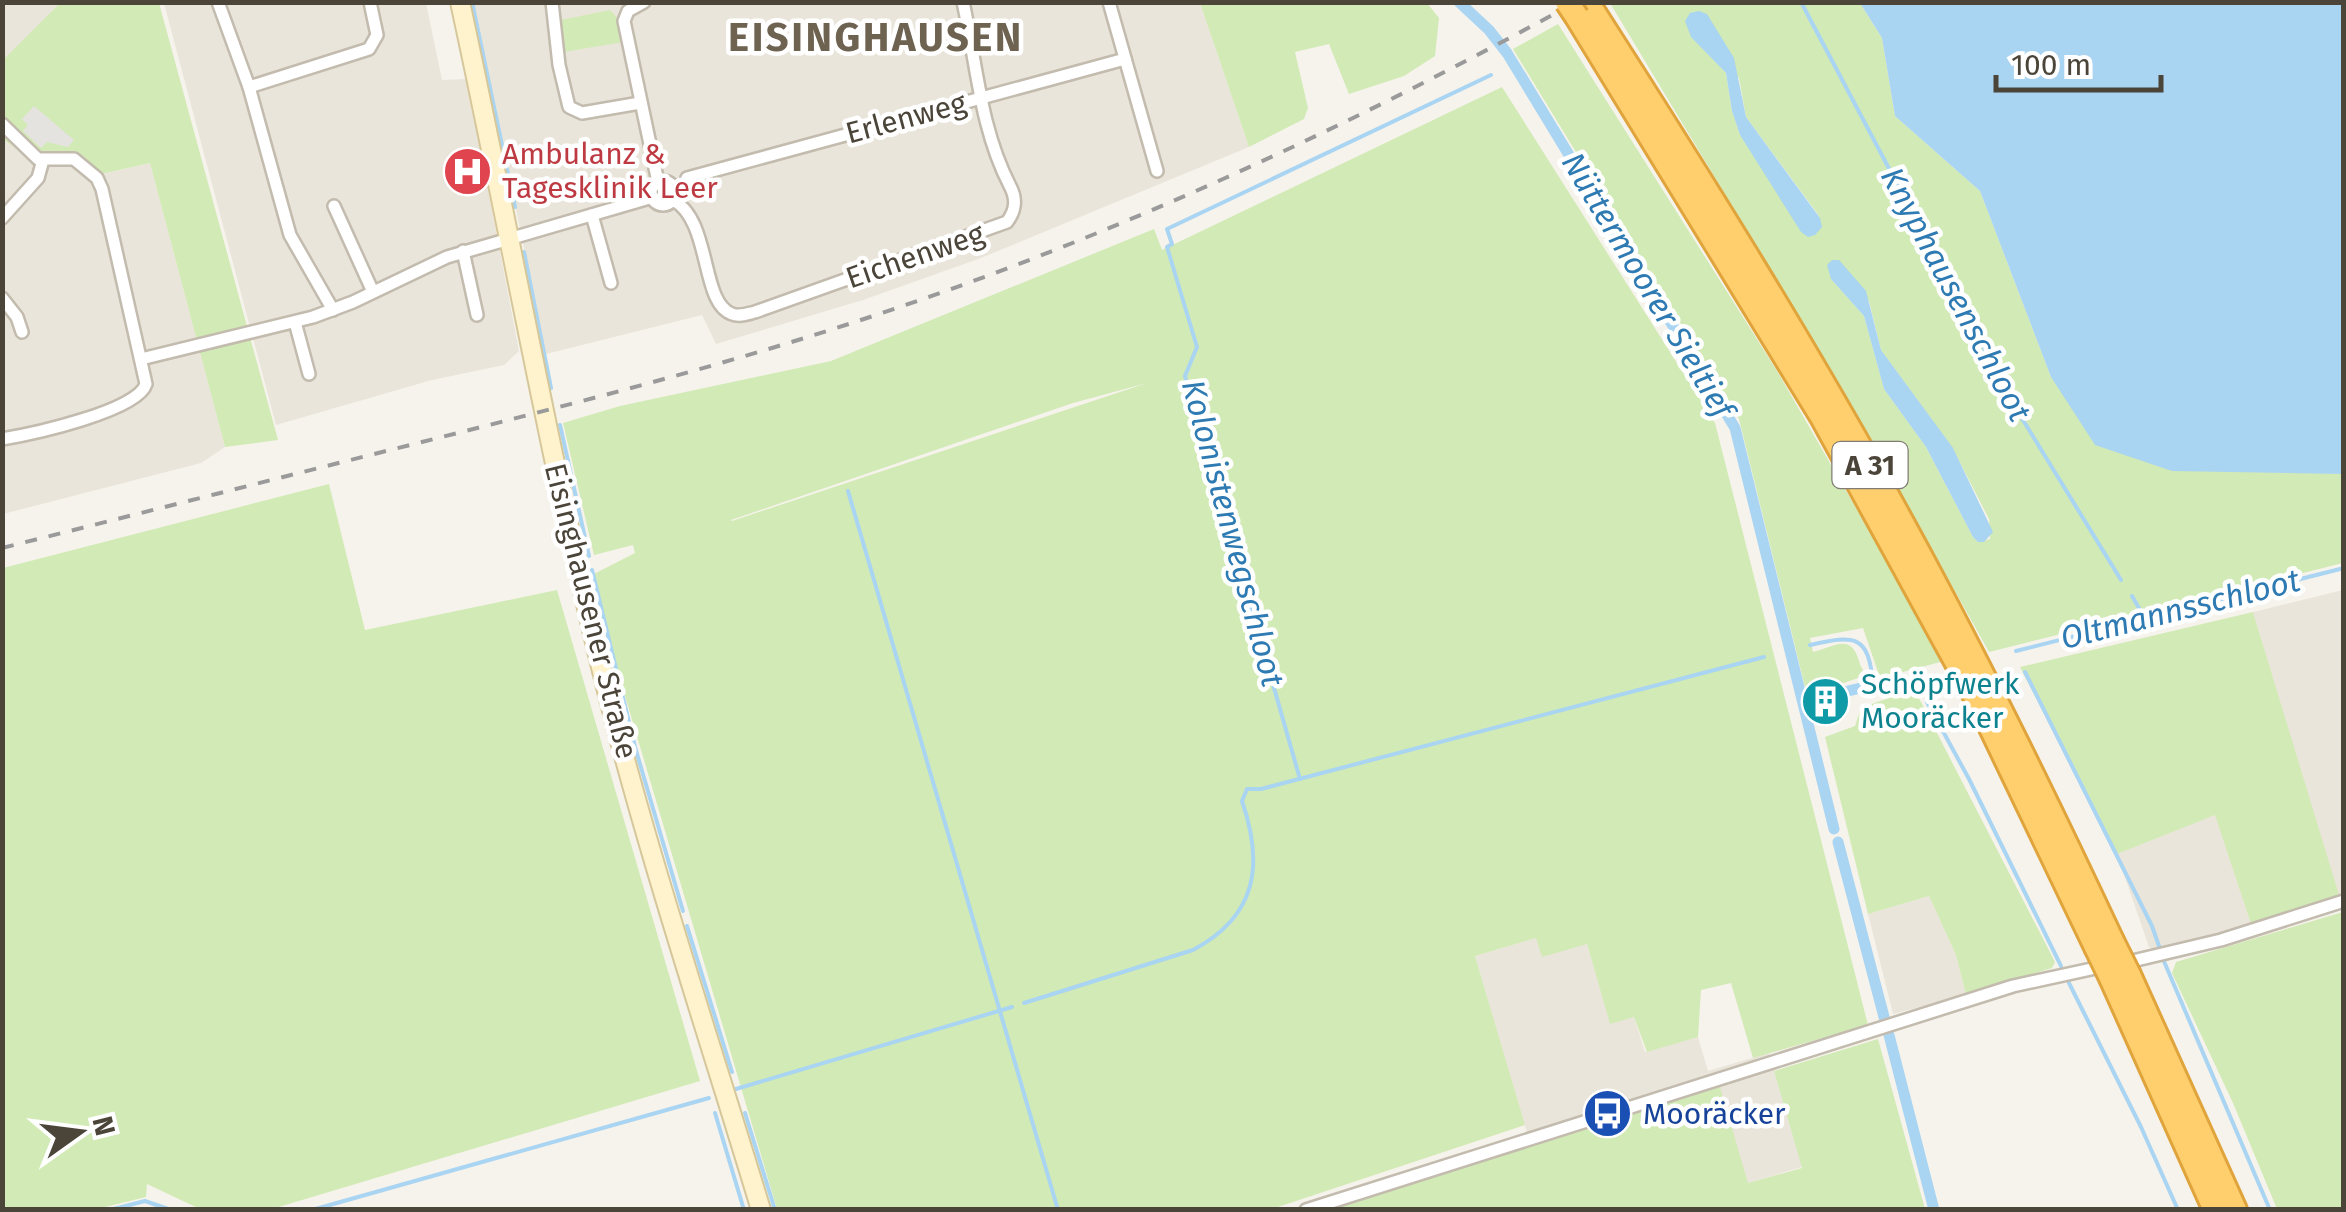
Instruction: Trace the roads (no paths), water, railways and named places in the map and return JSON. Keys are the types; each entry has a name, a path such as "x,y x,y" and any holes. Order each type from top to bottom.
{"highway":[{"name":"A 31","path":"1581,8 1832,434 2104,944 2235,1210"},
{"name":"A 31","path":"2120,978 2215,1210"}],"street":[{"path":"218,2 249,87 290,235 334,310"},
{"path":"249,87 369,48 377,35 370,2"},
{"name":"Eisinghausener Straße","path":"460,2 542,405 601,668 761,1210"},
{"path":"552,2 559,65 569,107 582,113 640,103"},
{"path":"644,2 628,11 624,21 658,182"},
{"name":"Eichenweg","path":"672,200 684,207 694,222 719,304 734,316 755,312 1008,221 1014,194 993,150 962,2"},
{"path":"1109,2 1156,171"},
{"name":"Erlenweg","path":"688,178 1125,59"},
{"path":"2,124 32,155 43,160 74,159 100,182 146,384 136,399 47,430 2,439"},
{"path":"2,218 38,178 43,160"},
{"path":"666,181 675,192 672,200 662,204 652,197 658,182 666,181"},
{"path":"141,359 334,310 417,269 464,251 652,197"},
{"path":"334,206 373,292"},
{"path":"592,214 610,283"},
{"path":"464,251 477,315"},
{"path":"2,298 17,317 22,332"},
{"path":"295,322 308,374"},
{"path":"1306,1210 2013,986 2220,940 2344,901"}],"water":[{"path":"1860,3 2343,3 2343,474 2172,471 2095,445 2051,377 1980,191 1895,116 1882,38"},
{"path":"1690,13 1707,14 1734,58 1746,117 1820,218 1822,227 1815,235 1808,237 1801,232 1740,135 1726,73 1691,37 1685,21"},
{"path":"1839,260 1866,291 1881,350 1953,448 1993,532 1984,542 1973,537 1926,447 1884,389 1864,316 1831,279 1827,265"}],"waterway":[{"path":"472,2 515,207"},
{"name":"Nüttermoorer Sieltief","path":"1459,2 1507,53 1735,428 1834,829"},
{"name":"Knyphausenschloot","path":"1801,2 2015,407 2121,580"},
{"name":"Kolonistenwegschloot","path":"1300,779 1185,376 1197,347 1167,247 1172,244 1167,229 1491,75"},
{"path":"524,252 551,388"},
{"path":"560,425 589,556"},
{"path":"848,491 1058,1210"},
{"name":"Oltmannsschloot","path":"2016,651 2344,568"},
{"path":"592,570 635,747 683,911"},
{"name":"Knyphausenschloot","path":"2132,596 2144,617"},
{"name":"Kolonistenwegschloot","path":"1810,645 1838,640 1857,642 1868,656 1873,685 1910,680"},
{"name":"Kolonistenwegschloot","path":"1024,1003 1193,950 1231,921 1250,887 1253,867 1253,846 1242,801 1247,789 1261,789 1764,657"},
{"path":"2025,672 2160,949"},
{"name":"Oltmannsschloot","path":"1844,692 1873,685"},
{"path":"1927,702 2061,966"},
{"name":"Nüttermoorer Sieltief","path":"1838,842 1884,1017"},
{"path":"687,926 732,1072"},
{"path":"2163,959 2270,1210"},
{"path":"2069,983 2178,1210"},
{"name":"Kolonistenwegschloot","path":"736,1089 1012,1007"},
{"name":"Nüttermoorer Sieltief","path":"1889,1035 1934,1210"},
{"name":"Kolonistenwegschloot","path":"312,1210 709,1098"},
{"path":"715,1113 744,1210"},
{"path":"745,1113 775,1210"},
{"name":"Kolonistenwegschloot","path":"110,1210 145,1201 171,1210"}],"railway":[{"path":"2,548 602,396 879,314 1059,248 1235,174 1407,91 1576,2"}],"place":[{"name":"Ambulanz & Tagesklinik Leer","path":"467,171"},
{"name":"Schöpfwerk Mooräcker","path":"1826,701"},
{"name":"Mooräcker","path":"1608,1114"}],"district":[{"name":"EISINGHAUSEN","path":"876,37"}]}
